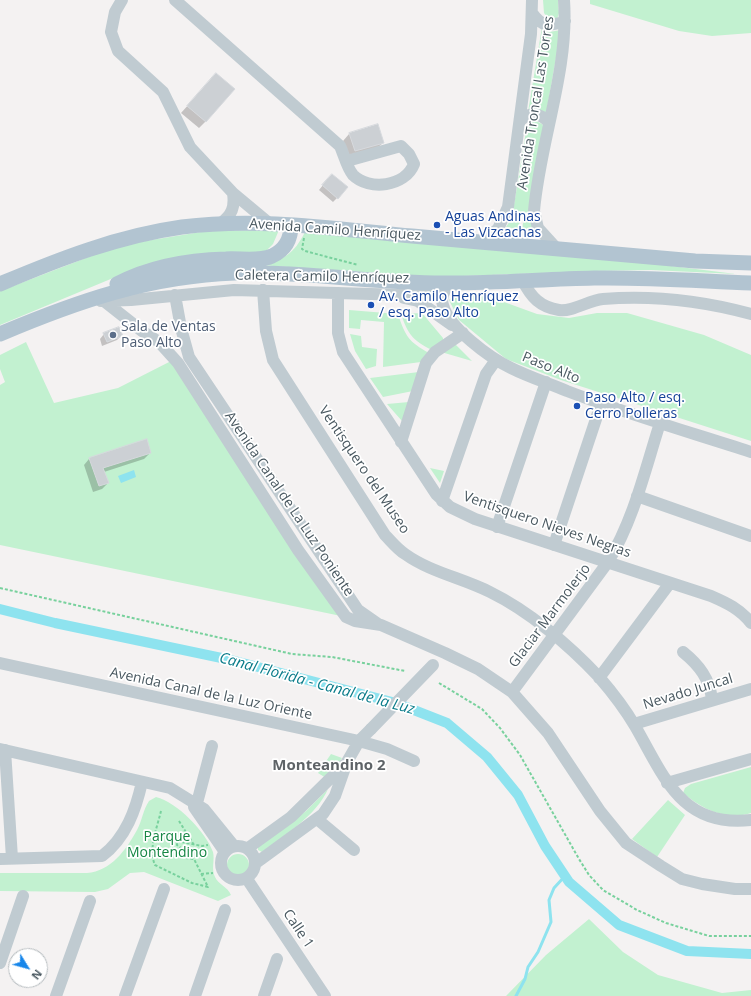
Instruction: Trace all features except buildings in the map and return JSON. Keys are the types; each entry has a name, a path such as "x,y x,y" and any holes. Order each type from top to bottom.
{"main road":[{"name":"Avenida Camilo Henríquez","path":"0,284 64,258 114,241 161,231 221,224 270,223 558,250 695,261 751,263"},
{"path":"102,298 133,277 167,266 205,260 260,259 271,257 287,244 291,225"},
{"path":"0,334 80,302 178,279 235,273 447,287 523,281 612,278 750,282"}],"street":[{"path":"122,0 114,12 111,32 118,52 163,92 190,147 233,193 270,223"},
{"path":"175,0 340,146 352,174 362,182 379,185 395,182 406,177 414,164 409,154 400,146 347,161"},
{"name":"Avenida Troncal Las Torres","path":"482,242 498,229 506,216 521,120 532,0"},
{"name":"Avenida Troncal Las Torres","path":"558,250 541,232 534,217 560,63 565,21 564,0"},
{"path":"532,13 538,22 548,26 565,21"},
{"path":"521,120 526,115 535,113 544,117 549,123"},
{"path":"221,224 228,218 233,210 233,193"},
{"path":"523,281 530,295 538,302 560,310 601,299 638,298 695,302 751,314"},
{"name":"Caletera Camilo Henríquez","path":"102,298 131,300 234,290 405,295 447,287"},
{"name":"Paso Alto","path":"447,287 443,306 463,333 473,343 496,360 601,404 751,452"},
{"name":"Ventisquero del Museo","path":"263,290 266,331 274,360 385,535 404,554 419,563 491,592 554,634 569,647 599,678 634,724 667,783 683,802 712,818 740,821 751,820"},
{"name":"Ventisquero Nieves Negras","path":"338,293 340,343 353,368 401,442 442,501 458,513 497,527 608,562 731,604 746,616 751,623"},
{"path":"175,295 181,328 189,357 358,610 381,625"},
{"name":"Paso Alto","path":"391,295 418,301 463,333"},
{"name":"Avenida Canal de La Luz Poniente","path":"102,298 142,331 160,342 178,363 298,550 346,617 355,621 381,625 445,653 478,669 512,692 548,733 600,811 626,842 682,880 735,889 751,889"},
{"path":"401,442 426,363 435,352 463,333"},
{"path":"442,501 486,374 496,360"},
{"path":"497,527 546,382"},
{"path":"554,545 601,404"},
{"name":"Glaciar Marmolerjo","path":"512,692 608,562 628,524 660,423"},
{"path":"637,496 751,536"},
{"path":"599,678 670,583"},
{"path":"683,652 692,659 706,678 711,690 712,700"},
{"path":"256,863 323,814 335,796 347,762 359,741 445,653"},
{"name":"Avenida Canal de la Luz Oriente","path":"0,663 359,741 386,749 414,761"},
{"name":"Nevado Juncal","path":"634,724 751,689"},
{"path":"194,802 212,746"},
{"path":"142,782 137,805 130,822 108,852 102,856 95,858 6,858 2,750 170,788 204,809 229,849"},
{"path":"667,783 751,759"},
{"path":"248,848 291,817 347,762"},
{"path":"317,819 354,850"},
{"path":"241,846 248,848 254,855 256,863 255,869 247,879 240,881 233,880 223,871 221,858 229,849 241,846"},
{"name":"Calle 1","path":"247,879 325,996"},
{"path":"125,996 164,889"},
{"path":"0,963 23,896"},
{"path":"56,996 90,901"},
{"path":"195,996 225,910"},
{"path":"264,996 277,959"}],"path":[{"path":"0,588 292,654 332,657 405,671"},
{"path":"439,683 482,709 500,728 520,755 589,875 603,890 637,910 666,923 709,936 751,936"},
{"path":"161,811 152,849 152,859 154,865 192,883 208,887 194,859 177,845 177,841 202,846 215,844"},
{"path":"179,821 194,845"},
{"path":"152,849 167,856 194,859"},
{"path":"201,874 213,873"}],"green space":[{"path":"543,0 558,0 559,13 557,19 548,18 544,13"},
{"path":"590,0 751,0 751,33 712,36 679,31 590,4"},
{"path":"542,27 549,32 561,30 546,114 528,112"},
{"path":"536,121 542,124 545,129 529,214 513,211 527,125 530,122"},
{"path":"514,215 521,217 518,229 506,227"},
{"path":"524,217 529,217 536,232 522,230"},
{"path":"279,230 273,244 266,251 142,266 0,325 0,291 99,253 139,242 207,231"},
{"path":"305,232 615,259 736,274 651,270 437,277 259,265 281,259 287,255 297,246"},
{"path":"456,293 493,298 537,314 569,318 597,313 627,313 704,335 751,355 751,441 561,380 506,359 459,320 449,300"},
{"path":"349,310 398,314 403,328 412,342 429,353 421,362 383,367 384,322 361,320 360,329 349,328"},
{"path":"422,313 443,338 443,342 432,350 412,336 406,327 401,314"},
{"path":"350,334 361,336 362,347 377,349 376,366 366,369 355,351"},
{"path":"26,342 54,403 118,388 175,359 341,616 0,545 0,385 5,382 0,369 0,355"},
{"path":"454,343 472,361 441,352"},
{"path":"419,372 413,391 383,397 370,378"},
{"path":"409,402 402,421 387,404"},
{"path":"430,468 444,471 440,483"},
{"path":"331,754 342,758 326,778 318,773"},
{"path":"751,767 751,813 732,816 714,812 698,804 683,793 685,788 691,784"},
{"path":"328,789 316,808 290,832 262,852 258,850 258,847 306,811"},
{"name":"Parque Montendino","path":"156,797 173,805 181,811 190,819 204,836 213,852 213,871 215,877 218,882 230,892 231,895 218,901 144,872 130,873 108,889 95,892 0,891 0,873 87,873 96,871 110,864 123,852 133,838 139,827 147,804"},
{"path":"668,800 685,815 657,857 632,839"},
{"path":"238,854 246,857 249,865 246,873 238,876 230,873 227,865 230,857"},
{"path":"589,919 623,952 658,975 722,993 751,990 751,996 506,996 546,955"}],"water":[{"path":"134,470 136,477 121,483 118,476"}],"waterway":[{"name":"Canal Florida - Canal de la Luz","path":"0,609 55,623 231,660 396,703 447,723 487,757 518,795 545,846 569,882 619,925 687,951 751,954"},
{"path":"516,996 525,979 528,967 538,952 551,922 549,900 554,888 565,876"}],"place":[{"name":"Aguas Andinas - Las Vizcachas","path":"437,225"},
{"name":"Av. Camilo Henríquez / esq. Paso Alto","path":"371,305"},
{"name":"Sala de Ventas Paso Alto","path":"113,335"},
{"name":"Paso Alto / esq. Cerro Polleras","path":"577,406"}],"district":[{"name":"Monteandino 2","path":"329,766"}]}
